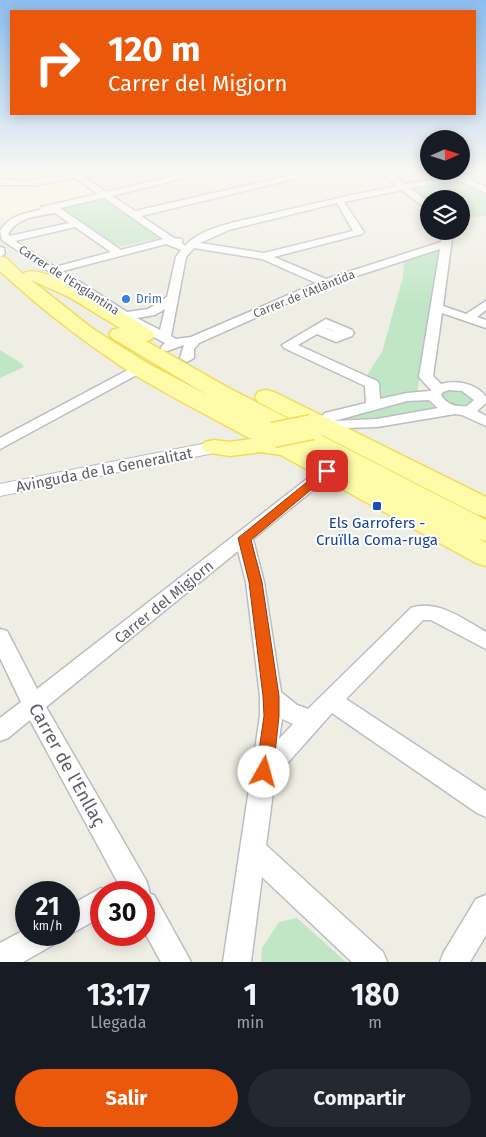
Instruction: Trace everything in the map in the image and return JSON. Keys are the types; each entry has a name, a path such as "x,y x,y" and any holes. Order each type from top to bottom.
{"main road":[{"path":"4,247 44,270 50,290 135,344 209,387 486,532"},
{"path":"0,262 40,298 86,333 139,368 486,556"},
{"path":"44,270 44,278 177,345 301,414 316,427 369,447 486,508"},
{"path":"221,414 224,420 223,428 211,448 230,449 261,445 316,427"}],"street":[{"path":"0,225 13,216 24,214"},
{"name":"Carrer de l'Englantina","path":"4,247 3,234 12,222 34,214"},
{"path":"63,214 115,250"},
{"path":"132,214 171,239 171,241 188,246"},
{"path":"44,270 115,250 216,232 286,214"},
{"path":"264,256 359,232 348,214"},
{"path":"0,250 4,247 78,224"},
{"path":"177,345 171,300 181,258 188,246 216,232"},
{"path":"446,240 438,308 426,377 436,392 439,403 486,422"},
{"path":"157,244 264,256 324,283"},
{"name":"Carrer de l'Atlàntida","path":"177,345 324,283 445,244"},
{"path":"121,317 151,312 171,300"},
{"path":"468,318 486,304"},
{"path":"438,308 486,324"},
{"path":"318,329 288,345 372,384 373,406"},
{"path":"0,444 139,368"},
{"path":"456,386 482,394 477,407 377,423 316,427 330,416 456,386"},
{"path":"377,423 369,431 369,447 426,468 486,498"},
{"name":"Avinguda de la Generalitat","path":"0,490 211,448"},
{"name":"Carrer del Migjorn","path":"0,731 34,706 327,471"},
{"path":"237,962 271,716 271,696 256,582 244,538"},
{"path":"264,772 330,700 418,613 434,613 486,642"},
{"name":"Carrer de l'Enllaç","path":"0,637 34,706 127,881"},
{"path":"271,696 287,712 300,718 312,719"},
{"path":"330,700 486,805"},
{"path":"252,850 373,962"},
{"path":"454,962 486,909"},
{"name":"Carrer de l'Enllaç","path":"155,927 177,962"},
{"path":"0,959 23,946"}],"shaded area":[{"path":"0,214 17,214 0,218"}],"green space":[{"path":"71,214 124,214 160,238 117,247"},
{"path":"470,214 486,214 486,216 470,217"},
{"path":"444,248 417,393 378,401 379,385 367,375 382,352 403,277 404,260"},
{"path":"0,350 21,363 24,367 0,378"},
{"path":"455,389 464,391 472,398 472,402 463,406 445,402 441,395 443,392"},
{"path":"425,399 435,407 431,412 354,423 347,422 346,419 393,404"},
{"path":"297,918 346,962 261,962 262,948 279,922"}],"place":[{"name":"Drim","path":"126,299"},
{"name":"Els Garrofers - Cruïlla Coma-ruga","path":"377,506"}],"route":[{"path":"264,772 271,716 271,696 256,582 244,538 327,471"}]}
